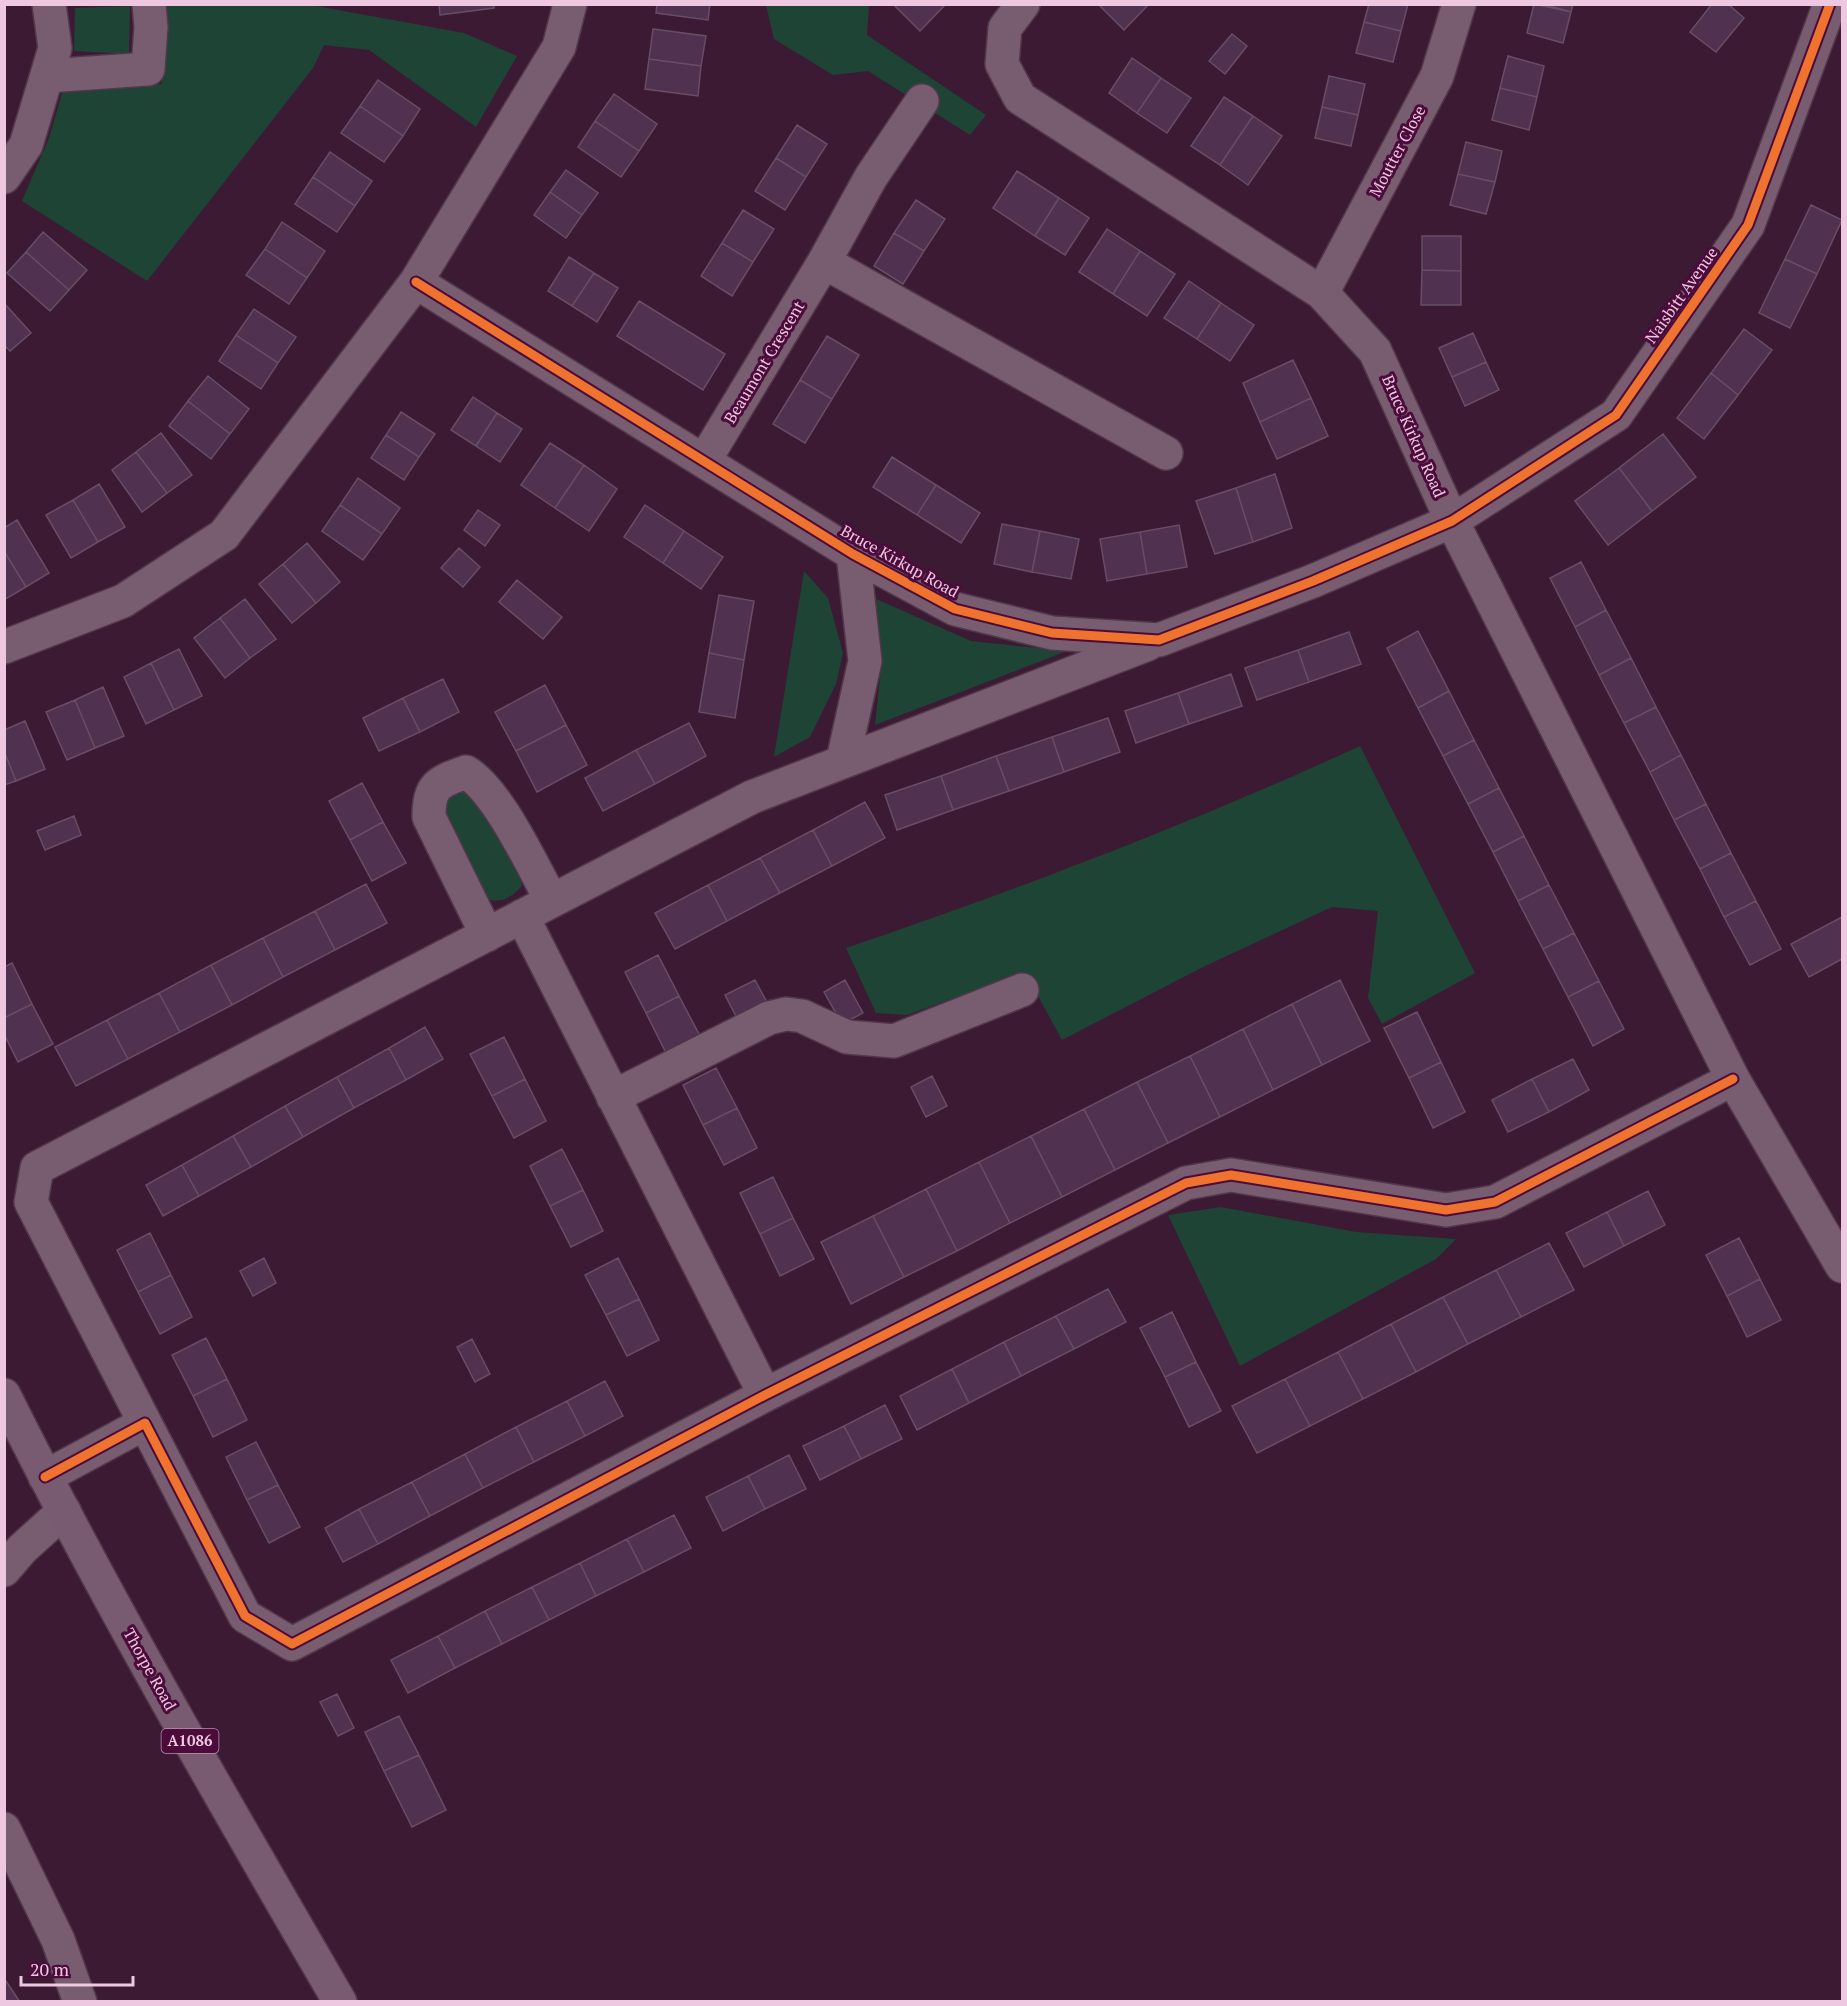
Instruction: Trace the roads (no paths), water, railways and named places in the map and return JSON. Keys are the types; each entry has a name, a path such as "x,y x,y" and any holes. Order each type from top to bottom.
{"main road":[{"name":"Thorpe Road","path":"4,1395 45,1477 217,1791 340,2001"}],"street":[{"path":"4,177 26,145 55,48 50,4"},
{"path":"47,76 148,69 151,27 149,4"},
{"path":"4,647 123,601 224,535 416,282 559,47 570,4"},
{"name":"Bruce Kirkup Road","path":"416,282 853,554 955,609 1052,633 1159,640 1313,580 1452,521 1375,351 1322,293 1020,98 1002,64 1005,28 1023,4"},
{"name":"Moutter Close","path":"1322,293 1437,76 1459,4"},
{"name":"Naisbitt Avenue","path":"1452,521 1616,415 1748,225 1830,4"},
{"name":"Beaumont Crescent","path":"704,461 824,262 871,177 922,101"},
{"path":"824,262 1166,453"},
{"path":"1452,521 1733,1080 1842,1266"},
{"path":"843,760 865,661 853,554"},
{"path":"1159,640 753,796 37,1168 31,1202 245,1616 291,1644 765,1395 1186,1183 1231,1175 1446,1209 1495,1202 1733,1080"},
{"path":"487,935 429,818 429,798 439,782 466,772 478,779 497,806 552,901"},
{"path":"522,916 765,1395"},
{"path":"613,1096 769,1018 786,1014 802,1016 847,1037 894,1041 1022,990"},
{"path":"45,1477 145,1423"},
{"path":"4,1570 64,1511"},
{"path":"4,1829 58,1940 80,2001"}]}
